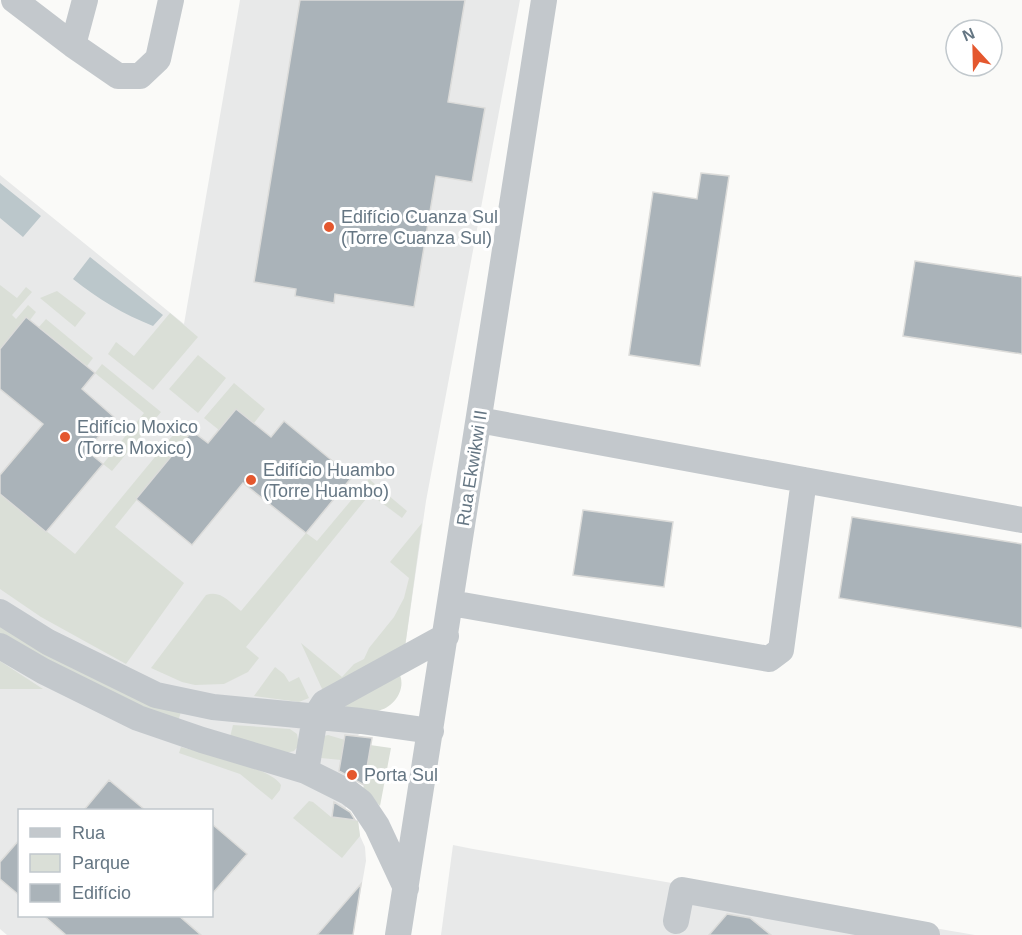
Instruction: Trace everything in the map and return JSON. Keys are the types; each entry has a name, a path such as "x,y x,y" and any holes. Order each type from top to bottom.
{"street":[{"path":"14,0 118,76 140,76 158,59 171,0"},
{"path":"73,45 85,0"},
{"name":"Rua Ekwikwi II","path":"398,935 544,0"},
{"path":"479,420 1022,520"},
{"path":"451,603 769,659 781,650 804,480"},
{"path":"0,612 48,642 156,695 213,707 431,731"},
{"path":"306,771 315,717 324,703 446,636"},
{"path":"0,646 43,671 138,718 306,771 348,792 361,802 377,826 406,888"},
{"path":"202,740 213,707"},
{"path":"676,921 682,890 818,926 927,935"}],"shaded area":[{"path":"240,0 520,0 426,501 405,647 361,721 344,818 358,820 360,836 365,847 366,861 353,935 7,935 0,929 0,175 184,324"},
{"path":"0,183 41,216 23,237 0,218"},
{"path":"90,257 163,315 153,326 111,306 73,279"},
{"path":"453,845 473,849 975,935 441,935"}],"green space":[{"path":"0,285 17,298 26,287 32,292 12,315 16,319 28,305 36,312 30,320 26,317 0,349"},
{"path":"57,291 86,313 75,327 40,298"},
{"path":"170,313 198,337 153,390 108,354 116,342 134,356"},
{"path":"46,319 93,358 87,366 39,327"},
{"path":"198,355 226,378 198,413 169,389"},
{"path":"102,364 161,412 112,471 103,464 144,413 95,373"},
{"path":"234,383 265,409 254,423 219,430 204,418"},
{"path":"183,423 192,431 115,527 184,583 126,664 41,617 0,589 0,494 75,554"},
{"path":"369,479 407,511 402,518 370,494 246,647 259,658 248,672 224,684 195,685 182,682 151,668 206,595 221,595 241,611 306,533 317,541"},
{"path":"422,523 405,647 323,691 301,643 342,677 354,664 364,659 369,648 394,617 404,598 409,578 390,562"},
{"path":"0,621 182,709 178,721 136,706 0,634"},
{"path":"0,661 3,663 43,689 0,689"},
{"path":"275,667 284,674 289,682 299,677 309,698 299,702 254,696"},
{"path":"398,671 401,677 400,690 389,706 377,711 368,711 334,705"},
{"path":"233,725 290,729 297,734 299,745 294,751 286,753 230,737"},
{"path":"324,736 345,740 341,760 321,758"},
{"path":"370,745 391,748 380,806 363,790"},
{"path":"181,747 264,772 275,778 281,785 280,790 272,800 240,774 179,753"},
{"path":"309,801 331,817 358,821 360,836 342,858 293,818"}],"building":[{"path":"300,0 465,0 448,102 485,108 472,182 436,176 414,307 335,294 334,303 295,296 296,289 254,282"},
{"path":"701,173 729,176 700,366 629,355 653,192 697,199"},
{"path":"915,261 1022,277 1022,354 903,336"},
{"name":"Edifício Moxico (Torre Moxico)","path":"26,317 95,373 82,389 114,417 87,451 103,464 46,532 0,494 0,475 43,424 0,389 0,349"},
{"name":"Edifício Huambo (Torre Huambo)","path":"236,409 271,437 284,421 352,477 306,533 243,483 192,545 136,499 192,431 208,443"},
{"path":"583,510 673,522 664,587 573,575"},
{"path":"852,517 1022,544 1022,628 839,598"},
{"path":"345,735 372,738 364,785 339,771"},
{"path":"109,780 144,809 85,809"},
{"path":"334,802 350,812 355,820 332,817"},
{"path":"213,825 247,854 213,893"},
{"path":"18,841 18,894 0,879 0,862"},
{"path":"361,884 353,935 317,935"},
{"path":"727,914 750,918 771,935 709,935"},
{"path":"45,917 180,917 201,935 66,935"}],"place":[{"name":"Edifício Cuanza Sul (Torre Cuanza Sul)","path":"329,227"},
{"name":"Edifício Moxico (Torre Moxico)","path":"65,437"},
{"name":"Edifício Huambo (Torre Huambo)","path":"251,480"},
{"name":"Porta Sul","path":"352,775"}]}
